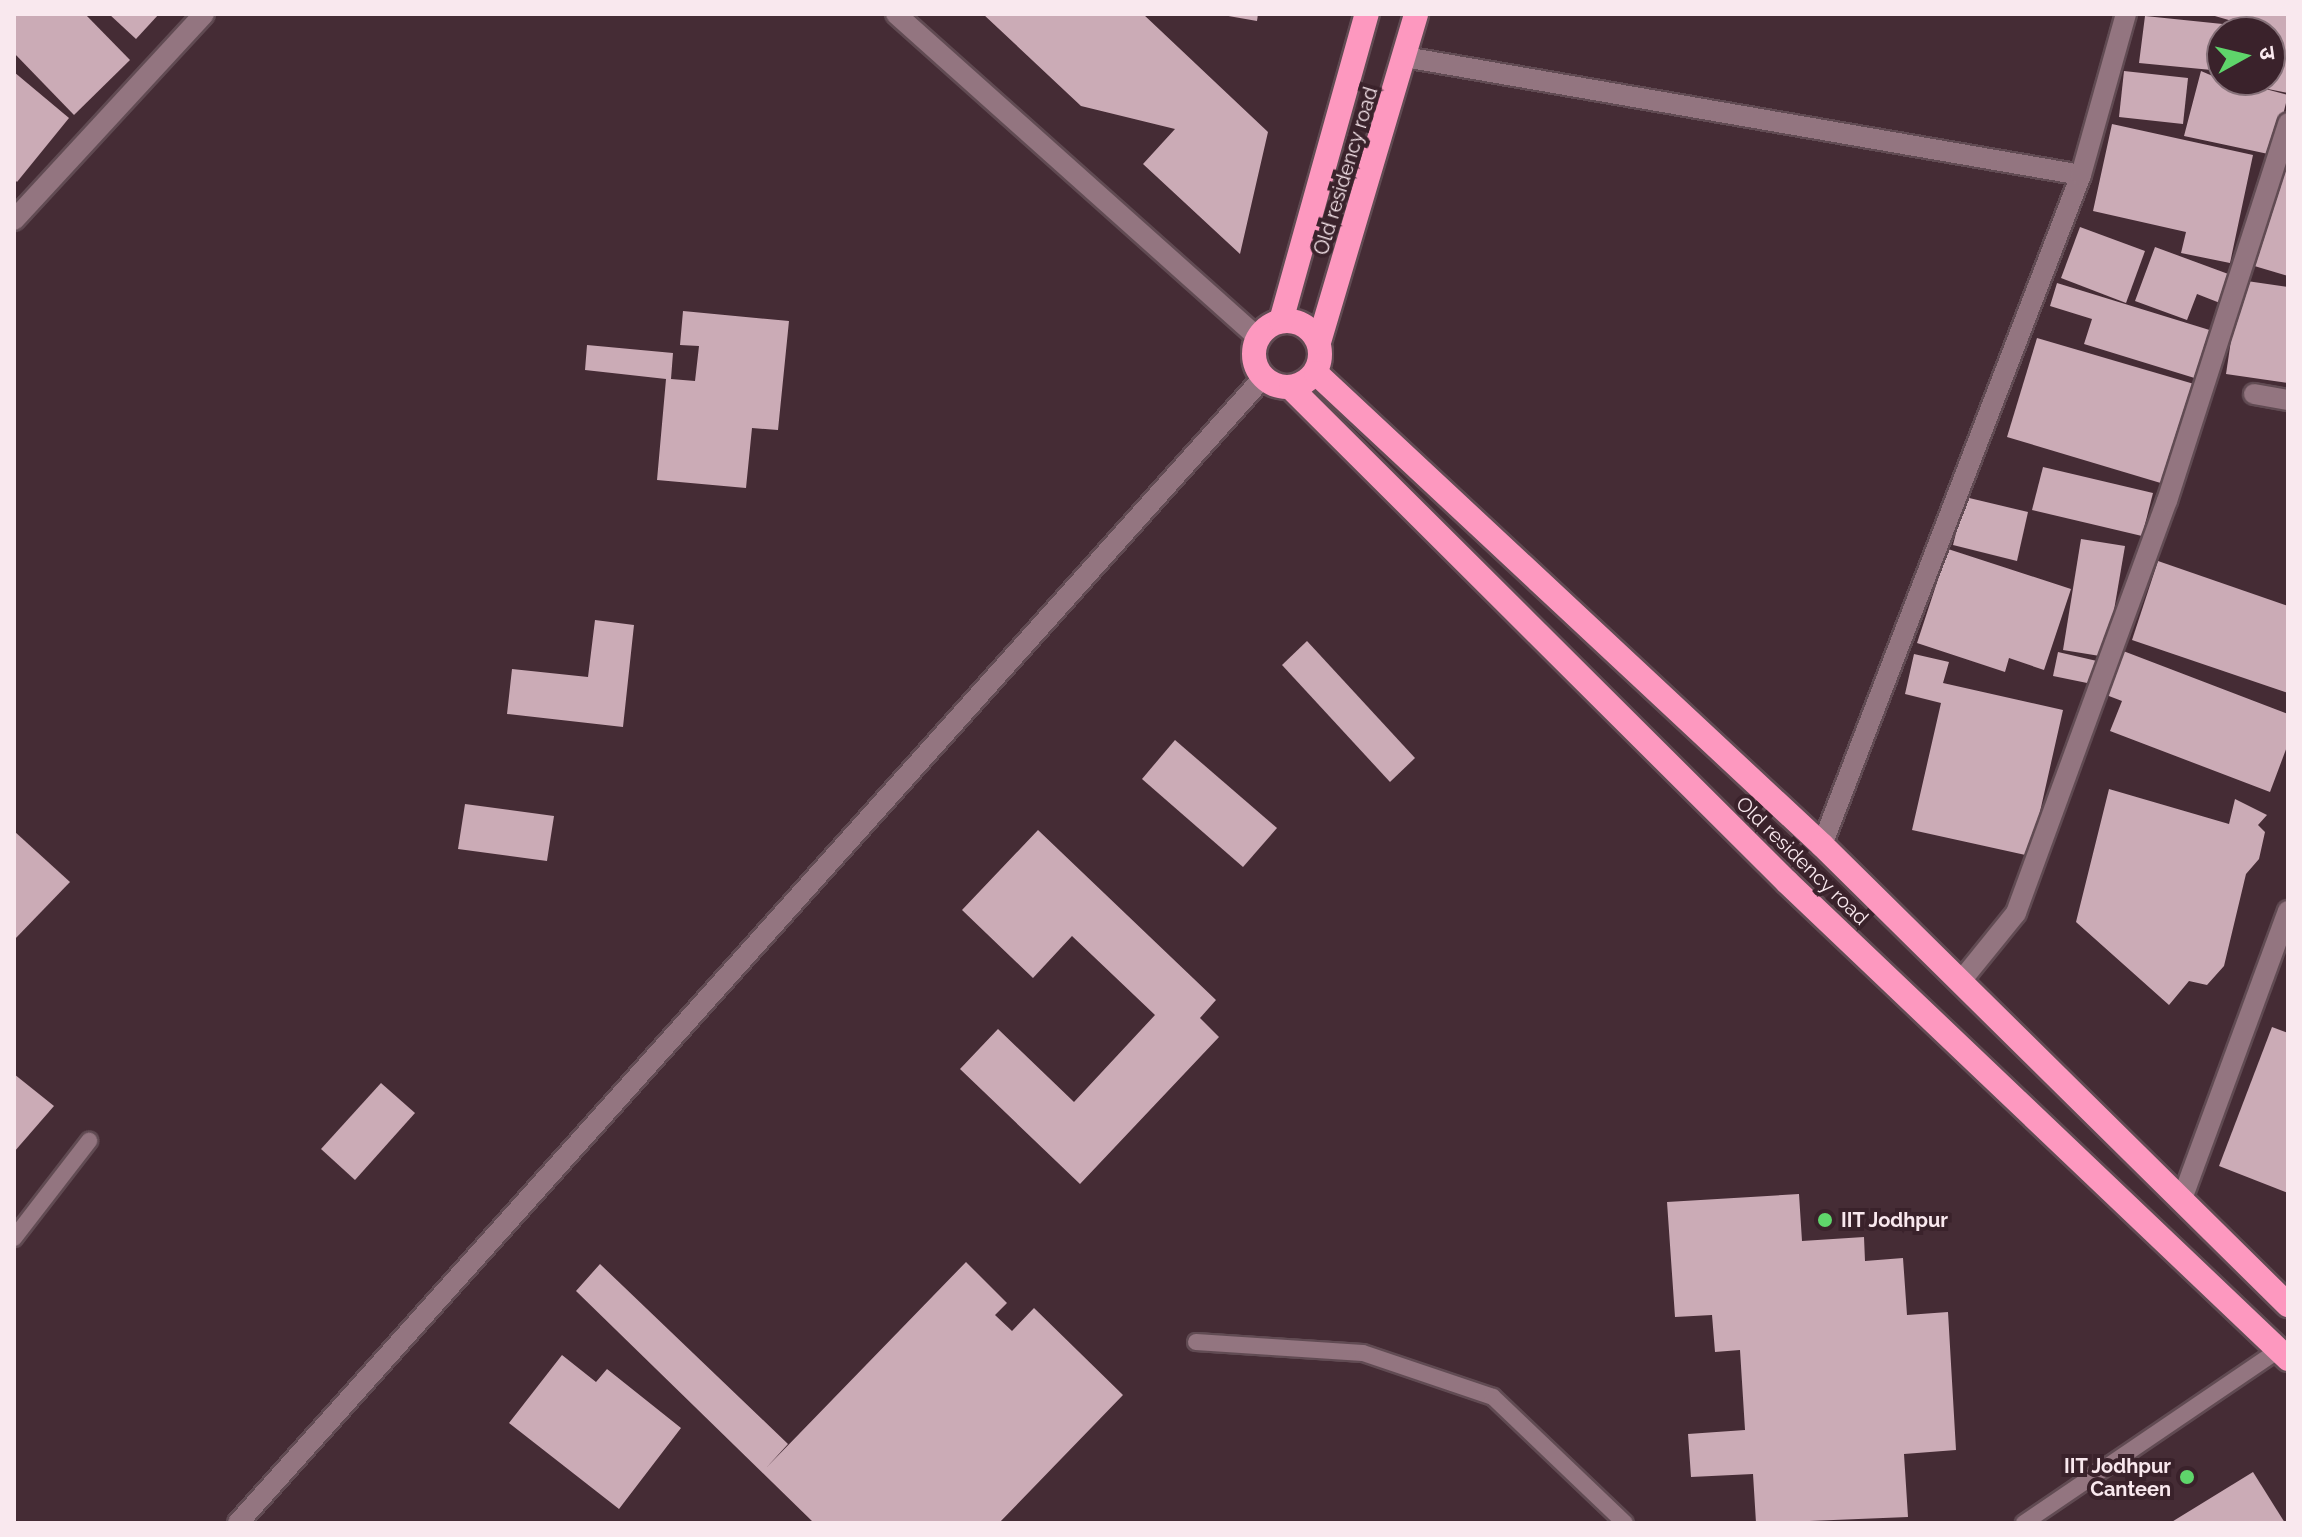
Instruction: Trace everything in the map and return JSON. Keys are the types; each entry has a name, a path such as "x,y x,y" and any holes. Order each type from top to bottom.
{"highway":[{"name":"Old residency road","path":"1281,321 1367,14"},
{"name":"Old residency road","path":"1319,342 1416,14"},
{"path":"1281,321 1296,322 1319,342 1316,373 1291,388 1263,378 1255,366 1258,338 1281,321"},
{"name":"Old residency road","path":"1316,373 1822,845 2288,1305"},
{"name":"Old residency road","path":"1291,388 1787,882 2284,1354"}],"street":[{"path":"14,220 204,14"},
{"path":"896,14 1258,338"},
{"path":"1822,845 2081,175 2126,14"},
{"path":"1405,57 2081,175"},
{"path":"1961,981 2016,913 2167,501 2288,123"},
{"path":"238,1523 1263,378"},
{"path":"2254,394 2288,400"},
{"path":"2182,1199 2288,911"}],"lane":[{"path":"14,1238 89,1141"},
{"path":"1196,1342 1363,1353 1493,1397 1625,1523"},
{"path":"2024,1523 2284,1354"}],"building":[{"path":"14,14 85,14 130,60 74,115 14,53"},
{"path":"109,14 159,14 136,39"},
{"path":"983,14 1143,14 1268,132 1240,254 1143,164 1175,129 1081,106"},
{"path":"1217,14 1258,14 1257,21"},
{"path":"2208,14 2288,14 2288,93 2286,16"},
{"path":"2145,16 2206,22 2206,69 2139,63"},
{"path":"2124,71 2188,78 2183,124 2119,117"},
{"path":"2201,71 2206,73 2206,96 2288,95 2273,155 2184,136"},
{"path":"14,72 69,118 17,182 14,179"},
{"path":"2112,124 2253,155 2230,263 2181,253 2186,232 2093,211"},
{"path":"2278,165 2288,167 2288,276 2251,265"},
{"path":"2080,227 2145,251 2126,303 2061,278"},
{"path":"2155,247 2231,275 2220,303 2197,294 2187,320 2135,301"},
{"path":"2240,280 2288,287 2288,383 2226,374"},
{"path":"2057,283 2216,332 2201,380 2084,344 2092,319 2050,306"},
{"path":"683,311 789,321 778,430 752,428 746,488 657,480 666,379 585,370 587,345 673,353 671,379 695,381 699,346 680,345"},
{"path":"2037,338 2194,384 2164,484 2007,437"},
{"path":"2043,467 2153,493 2142,536 2032,510"},
{"path":"1965,497 2028,512 2017,561 1953,545"},
{"path":"2081,539 2125,546 2106,657 2063,650"},
{"path":"1948,549 2071,589 2044,670 2009,658 2005,672 1917,643"},
{"path":"2158,561 2288,606 2288,693 2132,640"},
{"path":"595,620 634,625 623,727 507,714 512,669 588,677"},
{"path":"1307,641 1415,758 1390,782 1282,665"},
{"path":"2118,649 2288,714 2288,744 2270,792 2110,731 2122,701 2101,693"},
{"path":"2058,652 2097,661 2092,684 2053,676"},
{"path":"1914,654 1949,662 1943,683 2063,710 2030,856 1912,830 1941,703 1905,694"},
{"path":"1175,740 1277,828 1243,867 1142,779"},
{"path":"2109,789 2229,824 2235,799 2267,815 2258,825 2265,832 2259,859 2246,874 2224,966 2207,985 2189,981 2169,1005 2076,922"},
{"path":"465,804 554,816 547,861 458,849"},
{"path":"1038,830 1216,1000 1200,1018 1219,1037 1080,1184 960,1069 998,1029 1074,1102 1155,1015 1072,936 1033,978 962,910"},
{"path":"14,831 70,882 14,940"},
{"path":"2272,1027 2288,1033 2288,1193 2219,1166"},
{"path":"14,1074 54,1106 14,1152"},
{"path":"381,1083 415,1113 355,1180 321,1149"},
{"path":"1799,1194 1802,1241 1864,1237 1865,1261 1903,1258 1907,1315 1948,1312 1956,1450 1904,1454 1908,1517 1756,1523 1753,1474 1691,1477 1688,1434 1745,1430 1740,1350 1715,1352 1712,1315 1675,1317 1667,1202"},
{"path":"966,1262 1007,1303 995,1315 1012,1331 1034,1308 1123,1395 999,1523 814,1523 576,1291 600,1264 788,1444 766,1468"},
{"path":"562,1355 596,1382 607,1369 681,1428 619,1509 509,1423"},
{"path":"2253,1472 2285,1523 2170,1523"}],"place":[{"name":"IIT Jodhpur","path":"1825,1220"},
{"name":"IIT Jodhpur Canteen","path":"2187,1477"}]}
